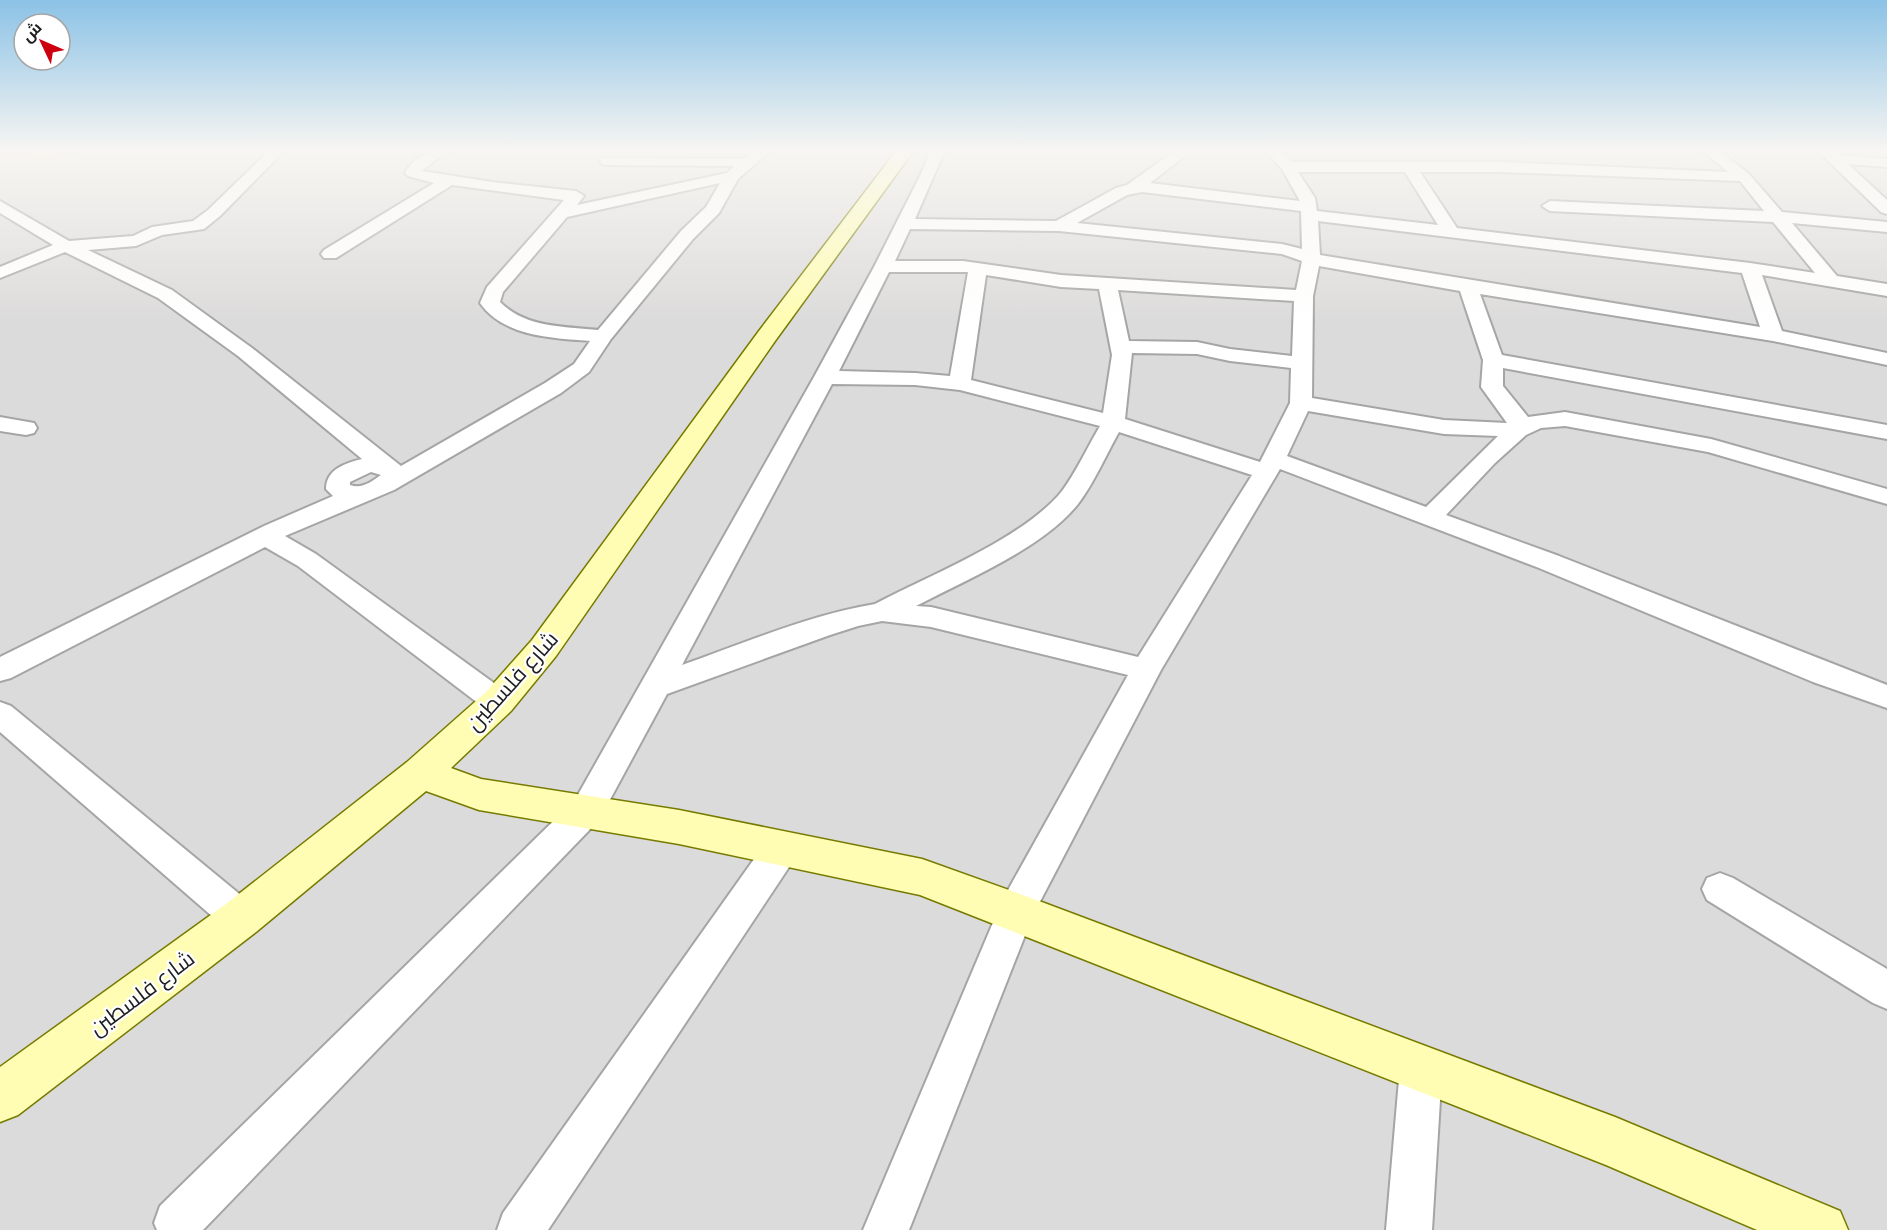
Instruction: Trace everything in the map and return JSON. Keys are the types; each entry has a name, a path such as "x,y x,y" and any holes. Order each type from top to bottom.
{"street":[{"path":"2,207 66,246 165,294 245,352 357,441 388,474"},
{"path":"0,273 66,246 136,241 158,231 198,225 220,207"},
{"path":"330,254 405,207"},
{"path":"567,207 494,291 490,303 497,313 515,323 540,329 603,336"},
{"path":"562,213 588,207"},
{"path":"0,670 269,534 349,481 388,474 428,461 574,374 582,368 603,336 714,207"},
{"name":"شارع فلسطين","path":"0,1097 241,918 421,773 498,702 544,648 767,336 863,207"},
{"path":"177,1223 587,810 825,378 912,207"},
{"path":"1059,226 1092,207"},
{"path":"1286,207 1451,232 1750,268 1887,290"},
{"path":"886,1230 1016,911 1146,669 1269,465 1301,403 1304,296 1311,259 1308,207"},
{"path":"1433,207 1451,232"},
{"path":"1551,207 1576,247"},
{"path":"1579,207 1779,217 1887,227"},
{"path":"1771,207 1831,281"},
{"path":"903,224 1059,226 1282,249 1311,259 1469,288 1773,335 1885,362"},
{"path":"883,267 978,268 1061,281 1304,296"},
{"path":"960,384 978,268"},
{"path":"1750,268 1773,335"},
{"path":"882,612 1014,543 1044,522 1068,500 1113,423 1122,355 1108,285"},
{"path":"1469,288 1494,360 1492,387 1518,420 1518,430"},
{"path":"1121,347 1197,348 1230,355 1302,363"},
{"path":"1494,360 1887,432"},
{"path":"825,378 915,379 960,384 1010,395 1269,465 1429,518 1549,562 1814,670 1887,697"},
{"path":"1301,403 1444,427 1518,430"},
{"path":"1385,417 1487,458"},
{"path":"1429,518 1487,458 1518,430 1536,422 1565,419 1711,446 1887,497"},
{"path":"0,424 26,428"},
{"path":"349,481 357,441"},
{"path":"269,534 498,702"},
{"path":"655,686 820,628 854,617 882,612 931,617 1146,669"},
{"path":"0,714 241,918"},
{"path":"421,773 479,794 587,810 922,877 1016,911 1615,1143 1821,1230"},
{"path":"520,1230 782,848"},
{"path":"1720,889 1887,990"},
{"path":"1409,1230 1421,1068"}],"shaded area":[{"path":"0,207 1887,207 1887,1230 0,1230"}]}
